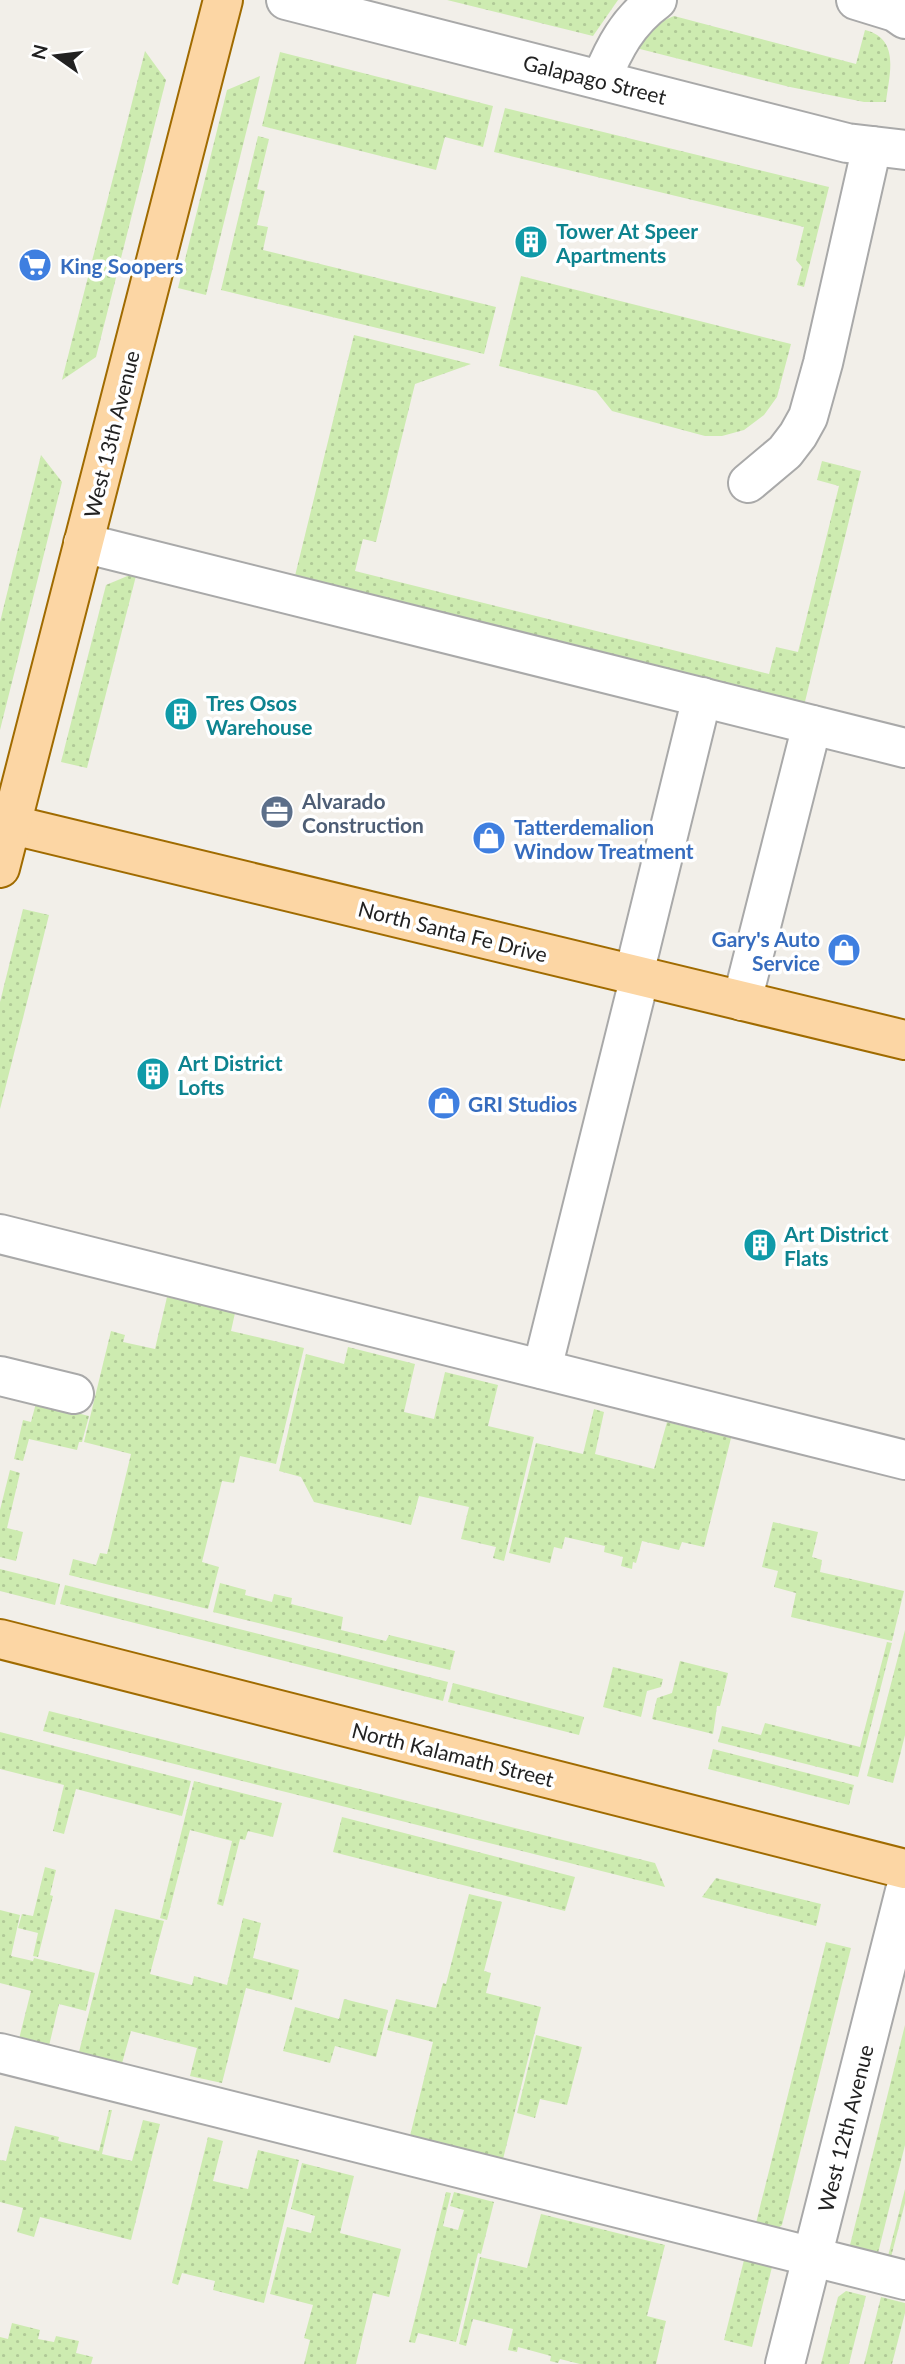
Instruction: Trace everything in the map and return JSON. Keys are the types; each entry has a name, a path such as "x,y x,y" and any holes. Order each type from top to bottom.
{"main road":[{"name":"West 13th Avenue","path":"0,868 5,823 83,543 223,0"},
{"name":"North Santa Fe Drive","path":"5,823 905,1040"},
{"name":"North Kalamath Street","path":"0,1639 905,1869"}],"street":[{"name":"Galapago Street","path":"286,0 848,143 889,148"},
{"path":"601,80 614,48 631,24 656,0"},
{"path":"856,0 895,12 905,19"},
{"path":"748,483 785,452 808,417 889,148"},
{"path":"83,543 905,748"},
{"path":"542,1369 702,697"},
{"path":"742,1001 812,725"},
{"path":"0,1234 905,1460"},
{"path":"0,1376 74,1394"},
{"name":"West 12th Avenue","path":"785,2364 905,1891"},
{"path":"0,2053 905,2280"}],"green space":[{"path":"447,0 618,0 593,36"},
{"path":"674,16 856,64 865,30 884,41 888,50 890,70 886,102 864,102 790,87 636,48 652,29"},
{"path":"145,51 166,80 96,357 62,380"},
{"path":"280,52 493,106 483,147 445,137 436,170 262,126"},
{"path":"260,76 206,295 178,288 227,90"},
{"path":"505,108 829,187 804,287 797,285 802,267 796,260 804,227 494,152"},
{"path":"258,136 269,139 257,189 265,191 257,225 268,227 263,250 496,307 484,354 221,290"},
{"path":"521,276 791,344 777,397 764,415 744,430 722,436 705,436 612,411 596,391 499,366"},
{"path":"354,335 471,364 415,384 376,542 363,539 355,571 769,674 776,647 798,652 839,486 817,480 822,461 861,471 803,710 293,584"},
{"path":"41,455 62,482 0,730 0,622"},
{"path":"137,572 87,768 61,762 106,585"},
{"path":"23,909 49,915 0,1109 0,1002"},
{"path":"167,1297 235,1313 231,1331 304,1348 276,1464 240,1456 234,1483 222,1481 202,1562 219,1567 208,1609 69,1575 73,1559 96,1565 100,1553 107,1554 131,1454 84,1442 111,1331 125,1335 123,1342 155,1349"},
{"path":"348,1347 415,1364 404,1412 434,1419 445,1372 498,1385 488,1426 534,1437 504,1561 493,1558 496,1547 461,1539 469,1507 419,1496 411,1525 314,1502 301,1477 279,1471 306,1354 344,1364"},
{"path":"36,1403 89,1416 77,1450 29,1439 23,1461 14,1459 23,1420 31,1422"},
{"path":"594,1409 604,1412 595,1454 654,1469 667,1422 731,1438 704,1547 682,1542 679,1550 642,1541 632,1569 621,1566 623,1557 604,1552 605,1546 565,1537 562,1549 554,1547 550,1563 509,1553 536,1443 583,1454"},
{"path":"10,1470 20,1473 7,1528 23,1532 16,1561 0,1557 0,1510"},
{"path":"773,1522 818,1532 812,1557 822,1560 820,1572 904,1591 892,1641 791,1617 796,1593 774,1587 778,1571 762,1567"},
{"path":"0,1569 60,1584 55,1605 0,1591"},
{"path":"220,1583 246,1590 245,1595 272,1602 274,1594 292,1598 291,1604 343,1617 341,1630 386,1641 389,1635 455,1651 450,1670 213,1612"},
{"path":"65,1585 448,1682 443,1701 60,1604"},
{"path":"905,1630 905,1735 893,1783 867,1776"},
{"path":"887,1642 892,1643 858,1777 718,1742 722,1726 761,1735 765,1723 860,1747"},
{"path":"680,1661 728,1673 720,1706 717,1706 713,1734 652,1719 657,1698 672,1693"},
{"path":"613,1667 663,1679 661,1687 647,1691 641,1717 603,1707"},
{"path":"453,1683 584,1717 579,1735 448,1702"},
{"path":"49,1711 655,1863 665,1887 43,1731"},
{"path":"0,1732 191,1781 182,1816 76,1789 64,1834 53,1831 64,1785 0,1769"},
{"path":"713,1749 854,1785 849,1805 708,1769"},
{"path":"194,1781 282,1803 273,1837 248,1831 245,1840 240,1839 223,1906 217,1904 232,1841 190,1830 167,1920 160,1918"},
{"path":"342,1817 575,1877 565,1911 333,1852"},
{"path":"45,1867 56,1870 50,1895 53,1896 38,1957 33,1956 38,1933 18,1928 22,1914 33,1916"},
{"path":"716,1878 821,1904 816,1926 702,1897"},
{"path":"469,1894 502,1902 484,1971 491,1973 486,1993 541,2007 502,2163 409,2140 433,2042 387,2030 396,1999 436,2008 443,1983 446,1984"},
{"path":"115,1909 164,1921 150,1974 192,1985 194,1976 227,1985 243,1918 261,1923 253,1958 299,1970 292,2000 246,1988 222,2083 190,2076 197,2048 131,2031 121,2067 78,2056"},
{"path":"0,1910 20,1915 11,1956 33,1961 34,1958 95,1973 86,2011 59,2004 48,2050 18,2043 31,1991 0,1983"},
{"path":"826,1942 851,1948 782,2225 774,2232 755,2227"},
{"path":"344,1999 388,2010 376,2057 335,2046 330,2063 283,2051 295,2007 339,2019"},
{"path":"905,2025 905,2145 877,2257 849,2249"},
{"path":"536,2035 582,2047 567,2105 540,2099 535,2118 517,2113"},
{"path":"109,2110 112,2110 102,2154 132,2161 143,2120 160,2124 131,2240 40,2217 34,2237 17,2232 23,2208 0,2202 0,2160 6,2161 15,2126 59,2137 58,2141 99,2151"},
{"path":"208,2137 223,2141 213,2181 248,2189 258,2150 299,2160 264,2303 213,2290 215,2281 182,2273 178,2285 172,2283"},
{"path":"302,2163 354,2176 340,2233 401,2249 389,2297 373,2293 356,2364 304,2364 310,2340 304,2338 313,2305 270,2294 287,2227 311,2233 315,2216 291,2209"},
{"path":"905,2189 905,2203 890,2261 887,2260"},
{"path":"446,2192 451,2193 443,2226 458,2230 464,2210 450,2206 454,2192 494,2202 456,2342 418,2333 415,2343 409,2342"},
{"path":"541,2214 665,2245 647,2316 666,2321 656,2364 580,2364 560,2359 558,2363 550,2361 551,2356 518,2347 517,2352 508,2350 513,2329 473,2319 466,2346 459,2344 480,2257 527,2268"},
{"path":"744,2260 772,2267 752,2347 724,2340"},
{"path":"846,2291 866,2296 849,2364 821,2364 838,2297"},
{"path":"881,2297 905,2303 905,2313 892,2364 864,2364"},
{"path":"12,2323 40,2330 38,2339 54,2342 56,2336 79,2341 76,2353 93,2357 91,2364 0,2364 0,2337 8,2339"}],"place":[{"name":"Tower At Speer Apartments","path":"531,242"},
{"name":"King Soopers","path":"35,265"},
{"name":"Tres Osos Warehouse","path":"181,714"},
{"name":"Alvarado Construction","path":"277,812"},
{"name":"Tatterdemalion Window Treatment","path":"489,838"},
{"name":"Gary's Auto Service","path":"844,950"},
{"name":"Art District Lofts","path":"153,1074"},
{"name":"GRI Studios","path":"444,1103"},
{"name":"Art District Flats","path":"760,1245"}]}
